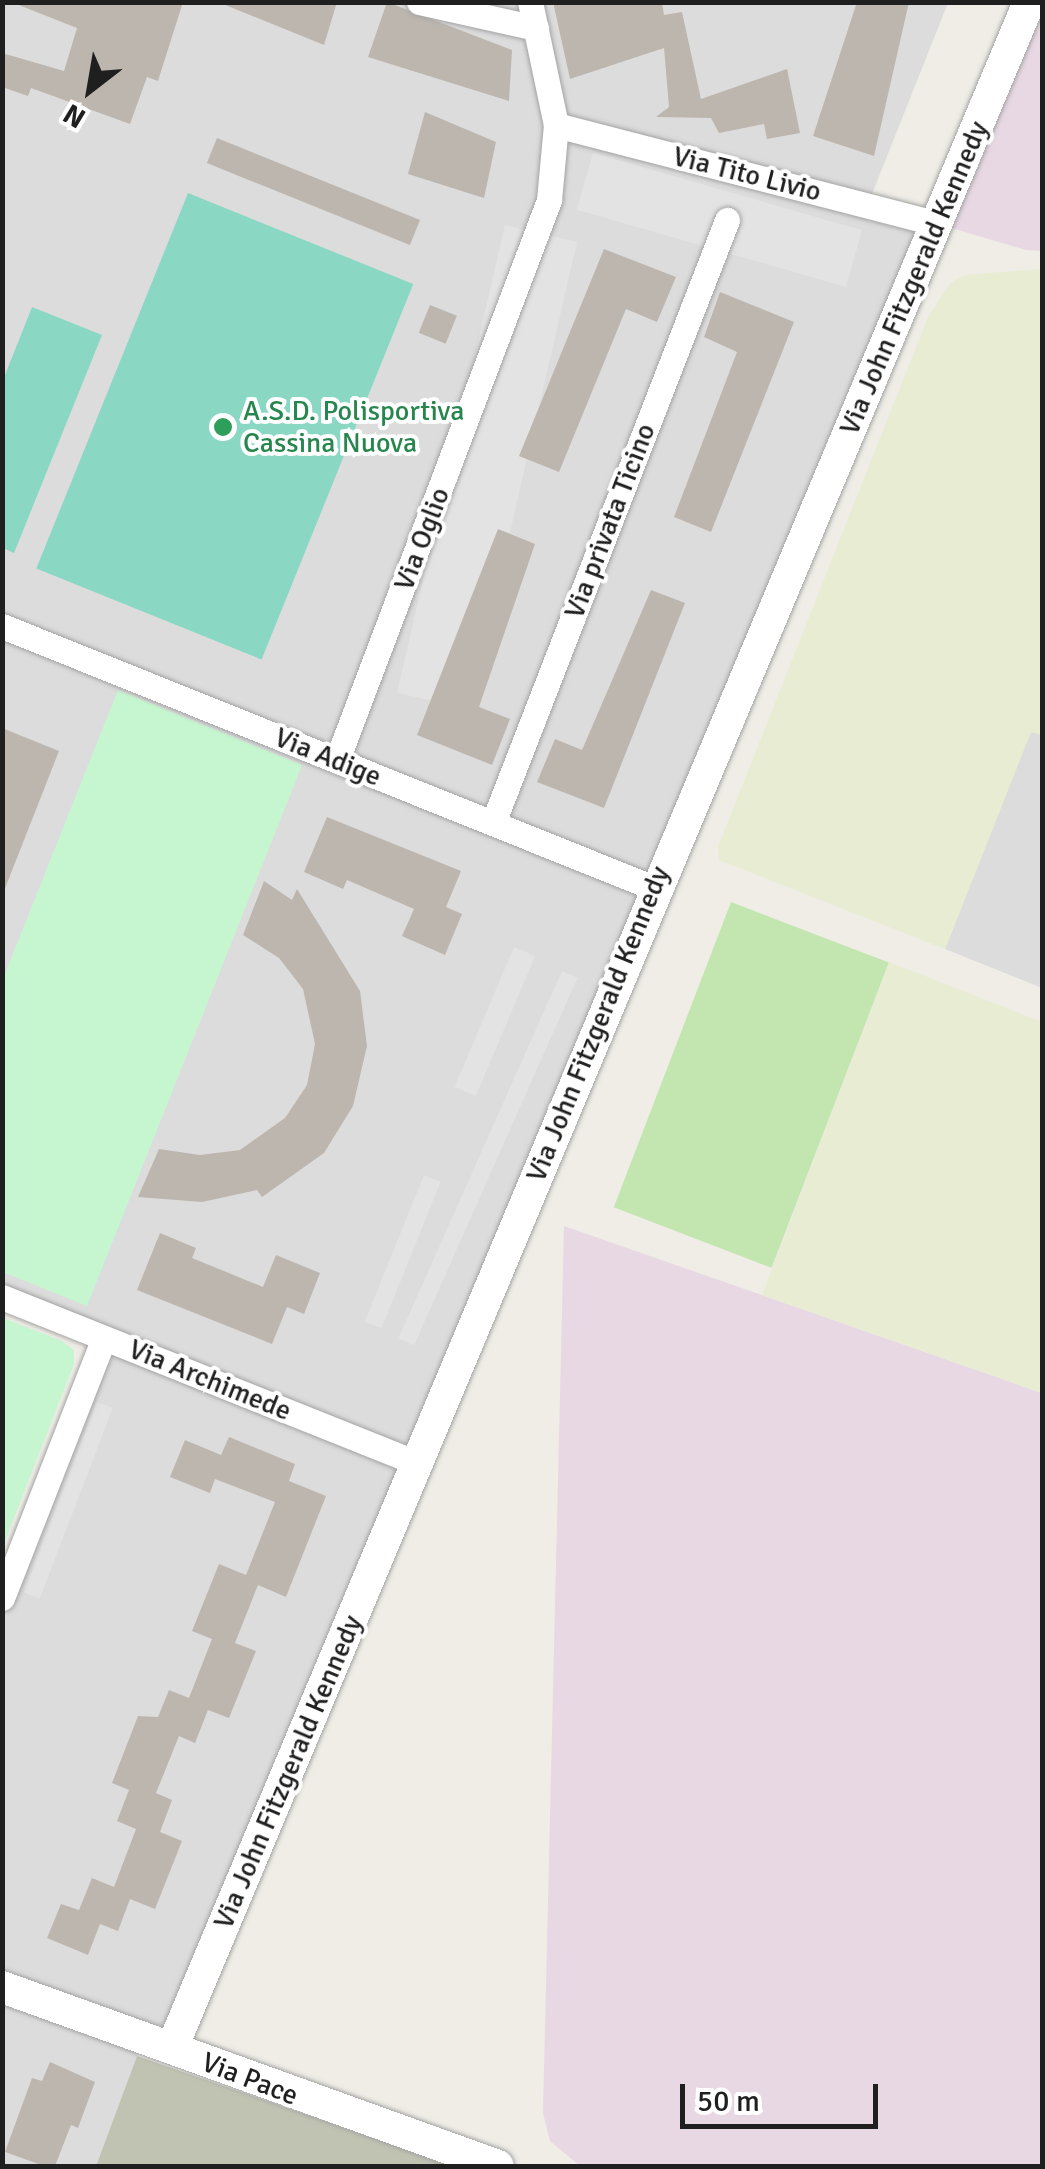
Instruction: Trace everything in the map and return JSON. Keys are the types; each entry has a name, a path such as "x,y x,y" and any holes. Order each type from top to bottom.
{"street":[{"path":"419,2 533,15"},
{"name":"Via John Fitzgerald Kennedy","path":"172,2048 418,1464 654,888 1030,2"},
{"name":"Via Oglio","path":"337,760 549,200 556,125 533,15"},
{"name":"Via Tito Livio","path":"556,125 938,224"},
{"name":"Via privata Ticino","path":"494,823 727,220"},
{"name":"Via Adige","path":"2,626 654,888"},
{"name":"Via Archimede","path":"2,1297 418,1464"},
{"path":"2,1598 104,1338"},
{"name":"Via Pace","path":"2,1987 498,2166"}],"shaded area":[{"path":"3,3 948,3 868,204 938,224 172,2048 3,1987 2,1598 104,1338 3,1297"},
{"path":"1042,3 1042,251 1026,250 938,224"},
{"path":"593,153 862,230 846,287 577,210"},
{"path":"505,225 577,242 469,709 397,693"},
{"path":"1042,269 1042,735 1031,732 945,949 719,860 718,847 928,317 950,283 965,275"},
{"path":"1031,731 1042,735 1042,988 945,949"},
{"path":"514,947 535,956 476,1096 455,1087"},
{"path":"889,962 1042,1022 1042,1393 762,1295"},
{"path":"562,971 578,978 414,1345 398,1338"},
{"path":"424,1175 441,1182 382,1328 365,1321"},
{"path":"564,1226 1042,1393 1042,2166 580,2166 550,2141 543,2113"},
{"path":"97,1402 113,1408 40,1599 24,1592"},
{"path":"3,1994 142,2043 96,2166 3,2166"},
{"path":"137,2056 454,2166 96,2166"}],"green space":[{"name":"A.S.D. Polisportiva Cassina Nuova","path":"188,193 413,284 262,660 36,569"},
{"path":"32,307 102,335 14,553 3,548 3,380"},
{"path":"118,690 302,765 87,1306 3,1272 3,979"},
{"path":"731,902 889,963 772,1268 614,1207"},
{"path":"3,1318 62,1341 74,1350 74,1364 3,1546"}],"building":[{"path":"11,2 183,2 158,81 147,77 130,124 31,88 28,96 2,87 2,53 64,71 77,28"},
{"path":"218,2 337,2 324,45"},
{"path":"387,2 512,50 509,101 368,57"},
{"path":"553,2 662,2 664,15 682,12 701,99 787,69 800,133 767,139 764,124 719,133 711,118 656,117 669,107 664,48 570,79"},
{"path":"857,2 909,2 874,156 813,136"},
{"path":"425,112 496,142 484,198 408,174"},
{"path":"217,138 420,220 410,245 207,163"},
{"path":"604,249 676,277 657,322 626,309 559,472 519,456"},
{"path":"720,292 794,322 711,532 674,517 737,352 704,337"},
{"path":"430,305 457,316 446,344 419,333"},
{"path":"498,529 535,544 479,707 510,719 492,765 417,735"},
{"path":"651,590 685,603 604,808 537,782 555,739 582,750"},
{"path":"2,728 59,751 4,891 2,891"},
{"path":"327,817 461,871 446,907 462,914 445,955 402,936 414,909 347,880 343,889 304,872"},
{"path":"264,881 292,900 297,889 360,991 367,1046 353,1106 324,1153 262,1197 257,1190 202,1202 138,1197 159,1149 200,1155 240,1150 285,1118 307,1085 315,1044 303,989 279,958 243,935"},
{"path":"160,1233 196,1248 192,1258 263,1287 276,1255 320,1273 304,1314 287,1307 272,1344 137,1290"},
{"path":"229,1437 295,1464 289,1481 326,1496 286,1597 258,1585 235,1643 256,1651 229,1718 208,1710 195,1743 179,1736 156,1793 172,1800 160,1832 182,1841 155,1909 130,1899 118,1931 100,1924 88,1955 47,1938 61,1904 79,1910 92,1878 114,1887 136,1829 117,1821 129,1790 112,1783 138,1716 158,1717 169,1690 189,1698 212,1639 192,1631 219,1564 246,1575 275,1502 215,1479 210,1493 170,1477 185,1440 221,1455"},
{"path":"50,2062 95,2082 78,2128 71,2125 55,2166 44,2166 5,2152 32,2078 42,2081"}],"place":[{"name":"A.S.D. Polisportiva Cassina Nuova","path":"223,427"}]}
